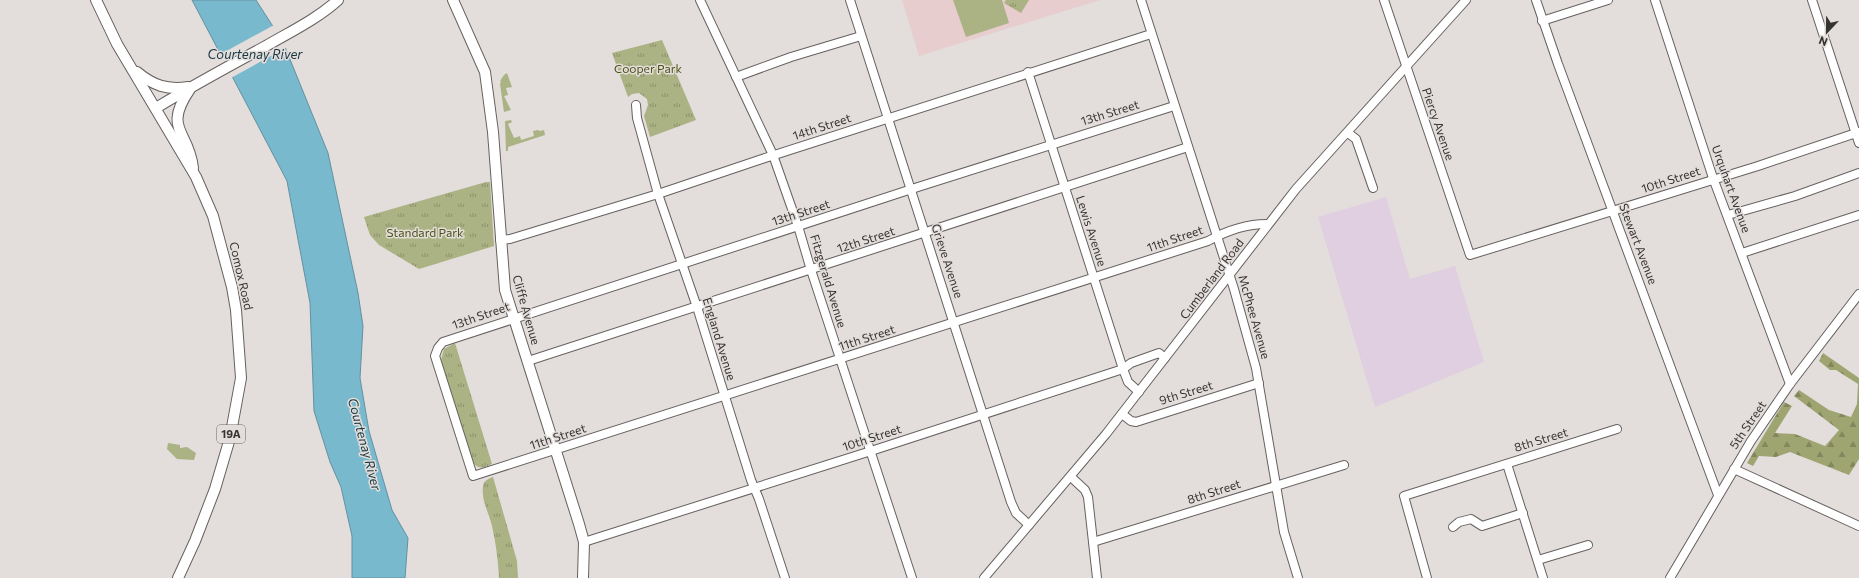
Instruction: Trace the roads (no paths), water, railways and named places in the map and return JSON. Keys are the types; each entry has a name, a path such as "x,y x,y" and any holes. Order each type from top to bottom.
{"main road":[{"name":"Comox Road","path":"96,0 117,44 193,173 213,216 232,287 238,327 240,378 230,438 215,489 195,541 178,578"},
{"name":"Cliffe Avenue","path":"453,0 485,72 493,132 503,281 513,318 528,361 584,542 583,578"},
{"path":"156,108 321,14 336,1"},
{"path":"131,67 147,80 158,86 177,88 193,86"},
{"path":"193,86 183,100 177,121 192,156 193,173"}],"street":[{"name":"Fitzgerald Avenue","path":"700,0 773,155 798,226 840,360 912,578"},
{"name":"Grieve Avenue","path":"850,0 1013,507 1018,515 1029,525"},
{"name":"McPhee Avenue","path":"1141,0 1243,321 1260,383 1284,532 1298,578"},
{"name":"Piercy Avenue","path":"1384,0 1470,256"},
{"name":"Cumberland Road","path":"986,577 1071,477 1122,414 1229,276 1267,224 1466,0"},
{"name":"Stewart Avenue","path":"1536,0 1542,21 1718,495"},
{"path":"1542,21 1608,0"},
{"name":"Urquhart Avenue","path":"1655,0 1713,178 1790,384"},
{"path":"1812,0 1857,132 1859,143"},
{"name":"14th Street","path":"500,240 510,239 658,194 1028,72 1152,34"},
{"path":"736,76 791,57 861,36"},
{"name":"Lewis Avenue","path":"1028,72 1123,369 1128,382 1139,392"},
{"name":"England Avenue","path":"636,105 637,118 658,194 697,307 724,396 785,578"},
{"name":"13th Street","path":"473,476 435,356 438,348 443,342 911,189 1174,106"},
{"name":"10th Street","path":"1470,256 1857,132"},
{"path":"1348,133 1356,140 1373,188"},
{"name":"12th Street","path":"528,361 1188,147"},
{"path":"1728,215 1795,196 1859,173"},
{"path":"1742,253 1859,215"},
{"name":"11th Street","path":"473,476 1094,278 1208,241 1216,236 1252,224 1267,224"},
{"name":"5th Street","path":"1670,578 1734,469 1790,384 1859,294"},
{"name":"10th Street","path":"584,542 754,487 871,452 1123,369 1131,363 1159,354 1165,358"},
{"name":"9th Street","path":"1122,414 1131,421 1136,422 1260,383"},
{"name":"8th Street","path":"1427,578 1404,496 1617,429"},
{"path":"1507,464 1544,578"},
{"name":"8th Street","path":"1093,542 1344,465"},
{"path":"1734,469 1859,526"},
{"path":"1071,477 1085,490 1088,497 1097,578"},
{"path":"1453,527 1459,522 1471,519 1482,526 1523,513"},
{"path":"1538,560 1588,545"}],"water":[{"name":"Courtenay River","path":"192,0 256,0 283,42 328,153 358,293 363,326 360,378 369,431 392,510 408,538 405,578 352,578 352,536 341,487 330,462 314,411 310,303 287,181"}],"park label":[{"name":"Cooper Park","path":"648,69"},
{"name":"Standard Park","path":"425,233"}]}
